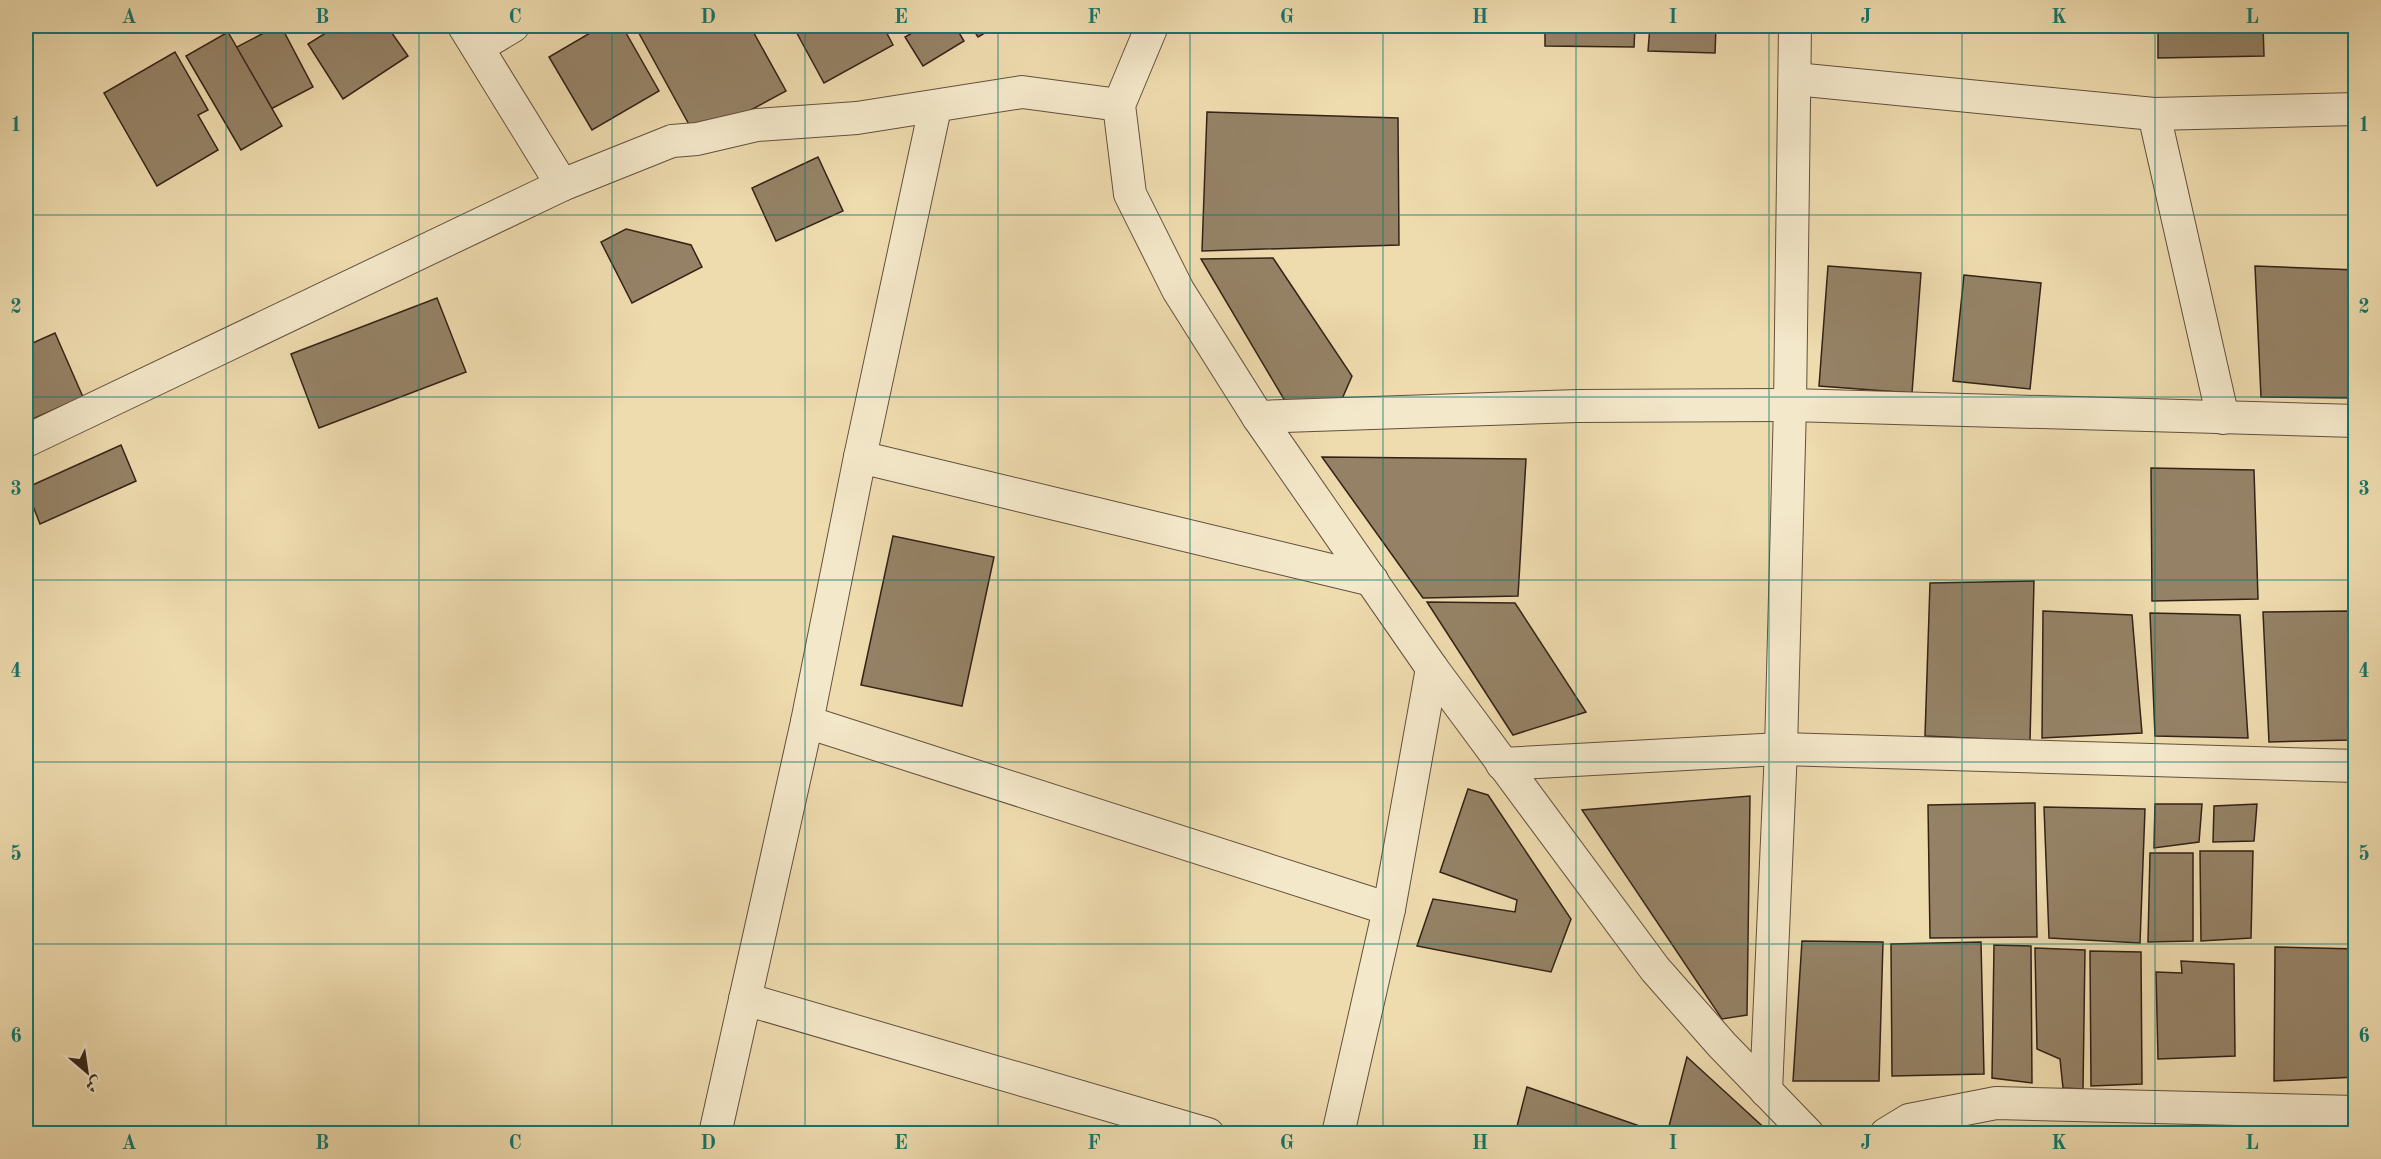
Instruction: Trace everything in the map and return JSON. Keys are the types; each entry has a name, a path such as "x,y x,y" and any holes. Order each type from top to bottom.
{"street":[{"path":"513,26 471,36 562,185"},
{"path":"1152,26 1119,105 1130,194 1178,290 1258,417 1432,668 1655,969 1808,1134"},
{"path":"1766,1091 1781,749 1790,405 1795,26"},
{"path":"1795,79 2154,114 2355,109"},
{"path":"26,441 562,185 672,141 697,139 756,125 857,118 935,108 1022,92 1119,105"},
{"path":"715,1134 807,722 860,457 935,108"},
{"path":"2154,114 2223,418"},
{"path":"1258,417 1578,406 1790,405 2355,421"},
{"path":"860,457 1372,580"},
{"path":"1338,1134 1389,909 1432,668"},
{"path":"807,722 1389,909"},
{"path":"1502,764 1781,749 2355,766"},
{"path":"745,999 1208,1134"},
{"path":"1886,1134 1909,1120 1996,1102 2207,1121 2355,1112"}],"building":[{"path":"281,26 313,87 269,110 235,48"},
{"path":"337,26 387,26 408,56 343,99 308,44"},
{"path":"602,26 622,26 659,91 592,130 549,57"},
{"path":"635,26 750,26 786,91 697,139"},
{"path":"793,26 869,26 872,32 883,26 893,45 824,83"},
{"path":"924,26 955,26 964,41 923,66 905,37"},
{"path":"971,26 997,26 978,37"},
{"path":"1545,26 1635,26 1634,47 1545,46"},
{"path":"1650,26 1716,26 1715,53 1648,51"},
{"path":"2158,26 2263,26 2264,56 2158,58"},
{"path":"228,32 282,126 241,150 186,56"},
{"path":"175,52 208,110 198,115 218,150 157,186 104,93"},
{"path":"1207,112 1398,118 1399,245 1202,251"},
{"path":"818,157 843,211 776,241 752,188"},
{"path":"626,229 691,245 702,267 632,303 601,242"},
{"path":"1273,258 1352,376 1342,399 1285,401 1201,259"},
{"path":"1828,266 1921,273 1912,393 1819,386"},
{"path":"2255,266 2356,270 2356,398 2261,397"},
{"path":"1964,275 2041,283 2030,389 1953,381"},
{"path":"437,298 466,372 319,428 291,354"},
{"path":"55,333 83,397 26,422 26,346"},
{"path":"121,445 136,481 40,524 26,488"},
{"path":"1322,457 1526,459 1518,596 1423,598"},
{"path":"2151,468 2254,470 2258,599 2152,601"},
{"path":"893,536 994,557 962,706 861,685"},
{"path":"2034,581 2030,741 1925,736 1930,583"},
{"path":"1427,602 1515,603 1586,712 1513,735"},
{"path":"2043,611 2132,615 2142,733 2042,738"},
{"path":"2350,611 2351,740 2269,742 2263,612"},
{"path":"2150,613 2240,615 2248,738 2155,736"},
{"path":"1468,789 1488,795 1571,919 1551,972 1417,946 1433,899 1515,912 1517,900 1440,872"},
{"path":"1750,796 1747,1015 1722,1019 1582,810"},
{"path":"2035,803 2037,937 1930,938 1928,805"},
{"path":"2155,804 2202,804 2199,842 2154,848"},
{"path":"2257,804 2254,841 2213,842 2214,806"},
{"path":"2044,807 2145,809 2140,943 2049,938"},
{"path":"2200,851 2253,851 2251,938 2201,941"},
{"path":"2150,853 2193,853 2193,941 2148,942"},
{"path":"1802,941 1883,942 1879,1081 1793,1081"},
{"path":"1981,942 1984,1074 1892,1076 1891,944"},
{"path":"1994,945 2031,946 2032,1083 1992,1078"},
{"path":"2275,947 2356,949 2356,1077 2274,1081"},
{"path":"2035,948 2085,950 2083,1089 2063,1088 2060,1059 2037,1049"},
{"path":"2090,951 2141,952 2142,1084 2091,1086"},
{"path":"2181,961 2234,964 2235,1056 2158,1059 2156,972 2182,973"},
{"path":"1687,1057 1771,1134 1667,1134"},
{"path":"1527,1087 1654,1131 1653,1134 1515,1134"}]}
